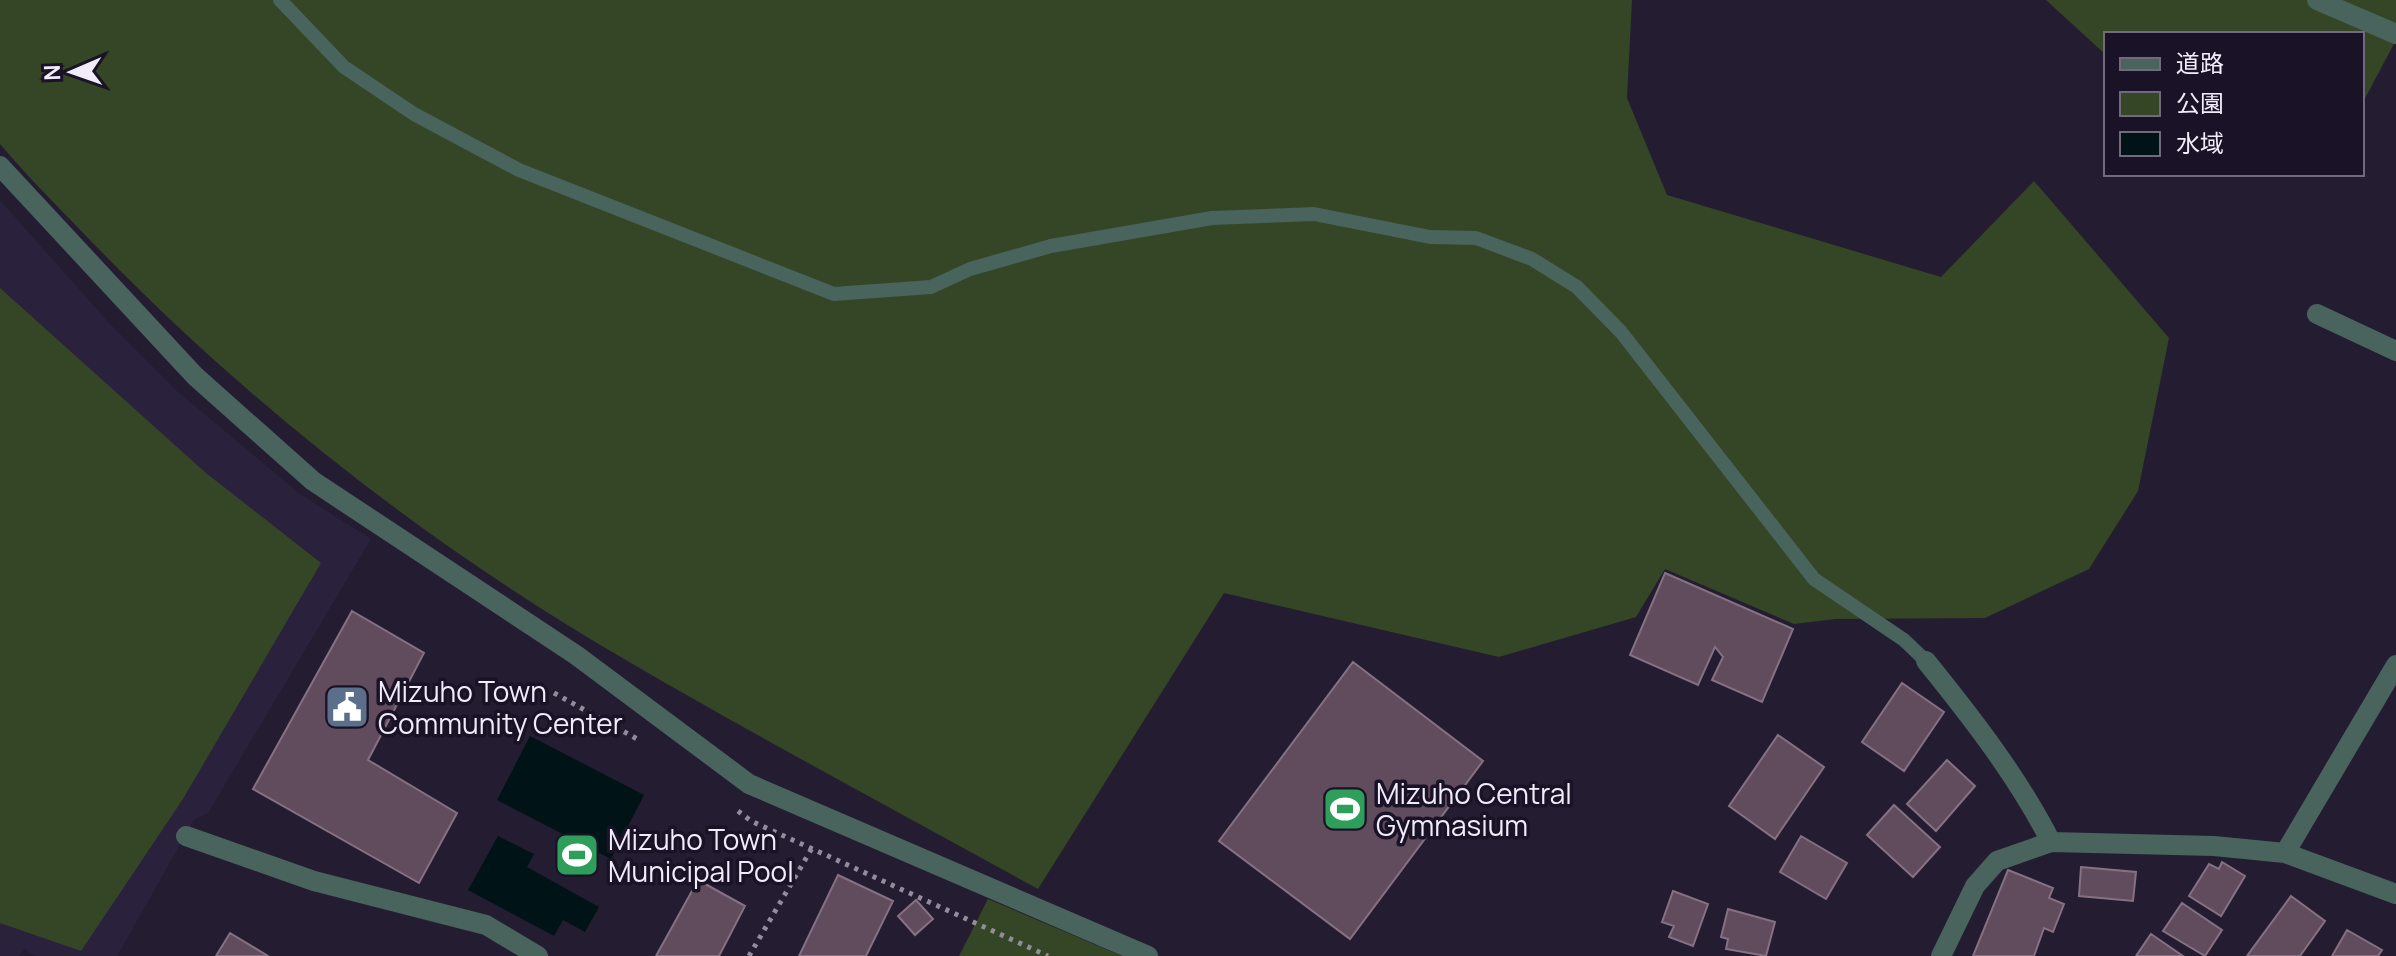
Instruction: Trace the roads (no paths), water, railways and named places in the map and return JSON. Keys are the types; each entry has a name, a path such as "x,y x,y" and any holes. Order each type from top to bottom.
{"street":[{"path":"2317,0 2396,34"},
{"path":"0,166 195,376 313,481 576,655 749,784 1148,956"},
{"path":"2317,314 2396,351"},
{"path":"1926,661 2001,760 2033,807 2051,842"},
{"path":"2285,853 2396,665"},
{"path":"186,836 314,881 486,925 538,956"},
{"path":"1941,956 1975,886 1997,861 2051,842 2214,846 2285,853 2396,894"}],"lane":[{"path":"280,0 344,67 414,114 519,170 834,294 931,287 970,269 1051,246 1212,218 1314,214 1430,237 1476,238 1532,259 1577,287 1621,332 1814,579 1904,640 1926,661"}],"water":[{"path":"530,736 644,795 611,859 497,800"},
{"path":"498,836 534,854 527,867 599,907 585,932 563,920 554,936 468,890"}],"place":[{"name":"Mizuho Town Community Center","path":"347,707"},
{"name":"Mizuho Central Gymnasium","path":"1345,809"},
{"name":"Mizuho Town Municipal Pool","path":"577,855"}]}
